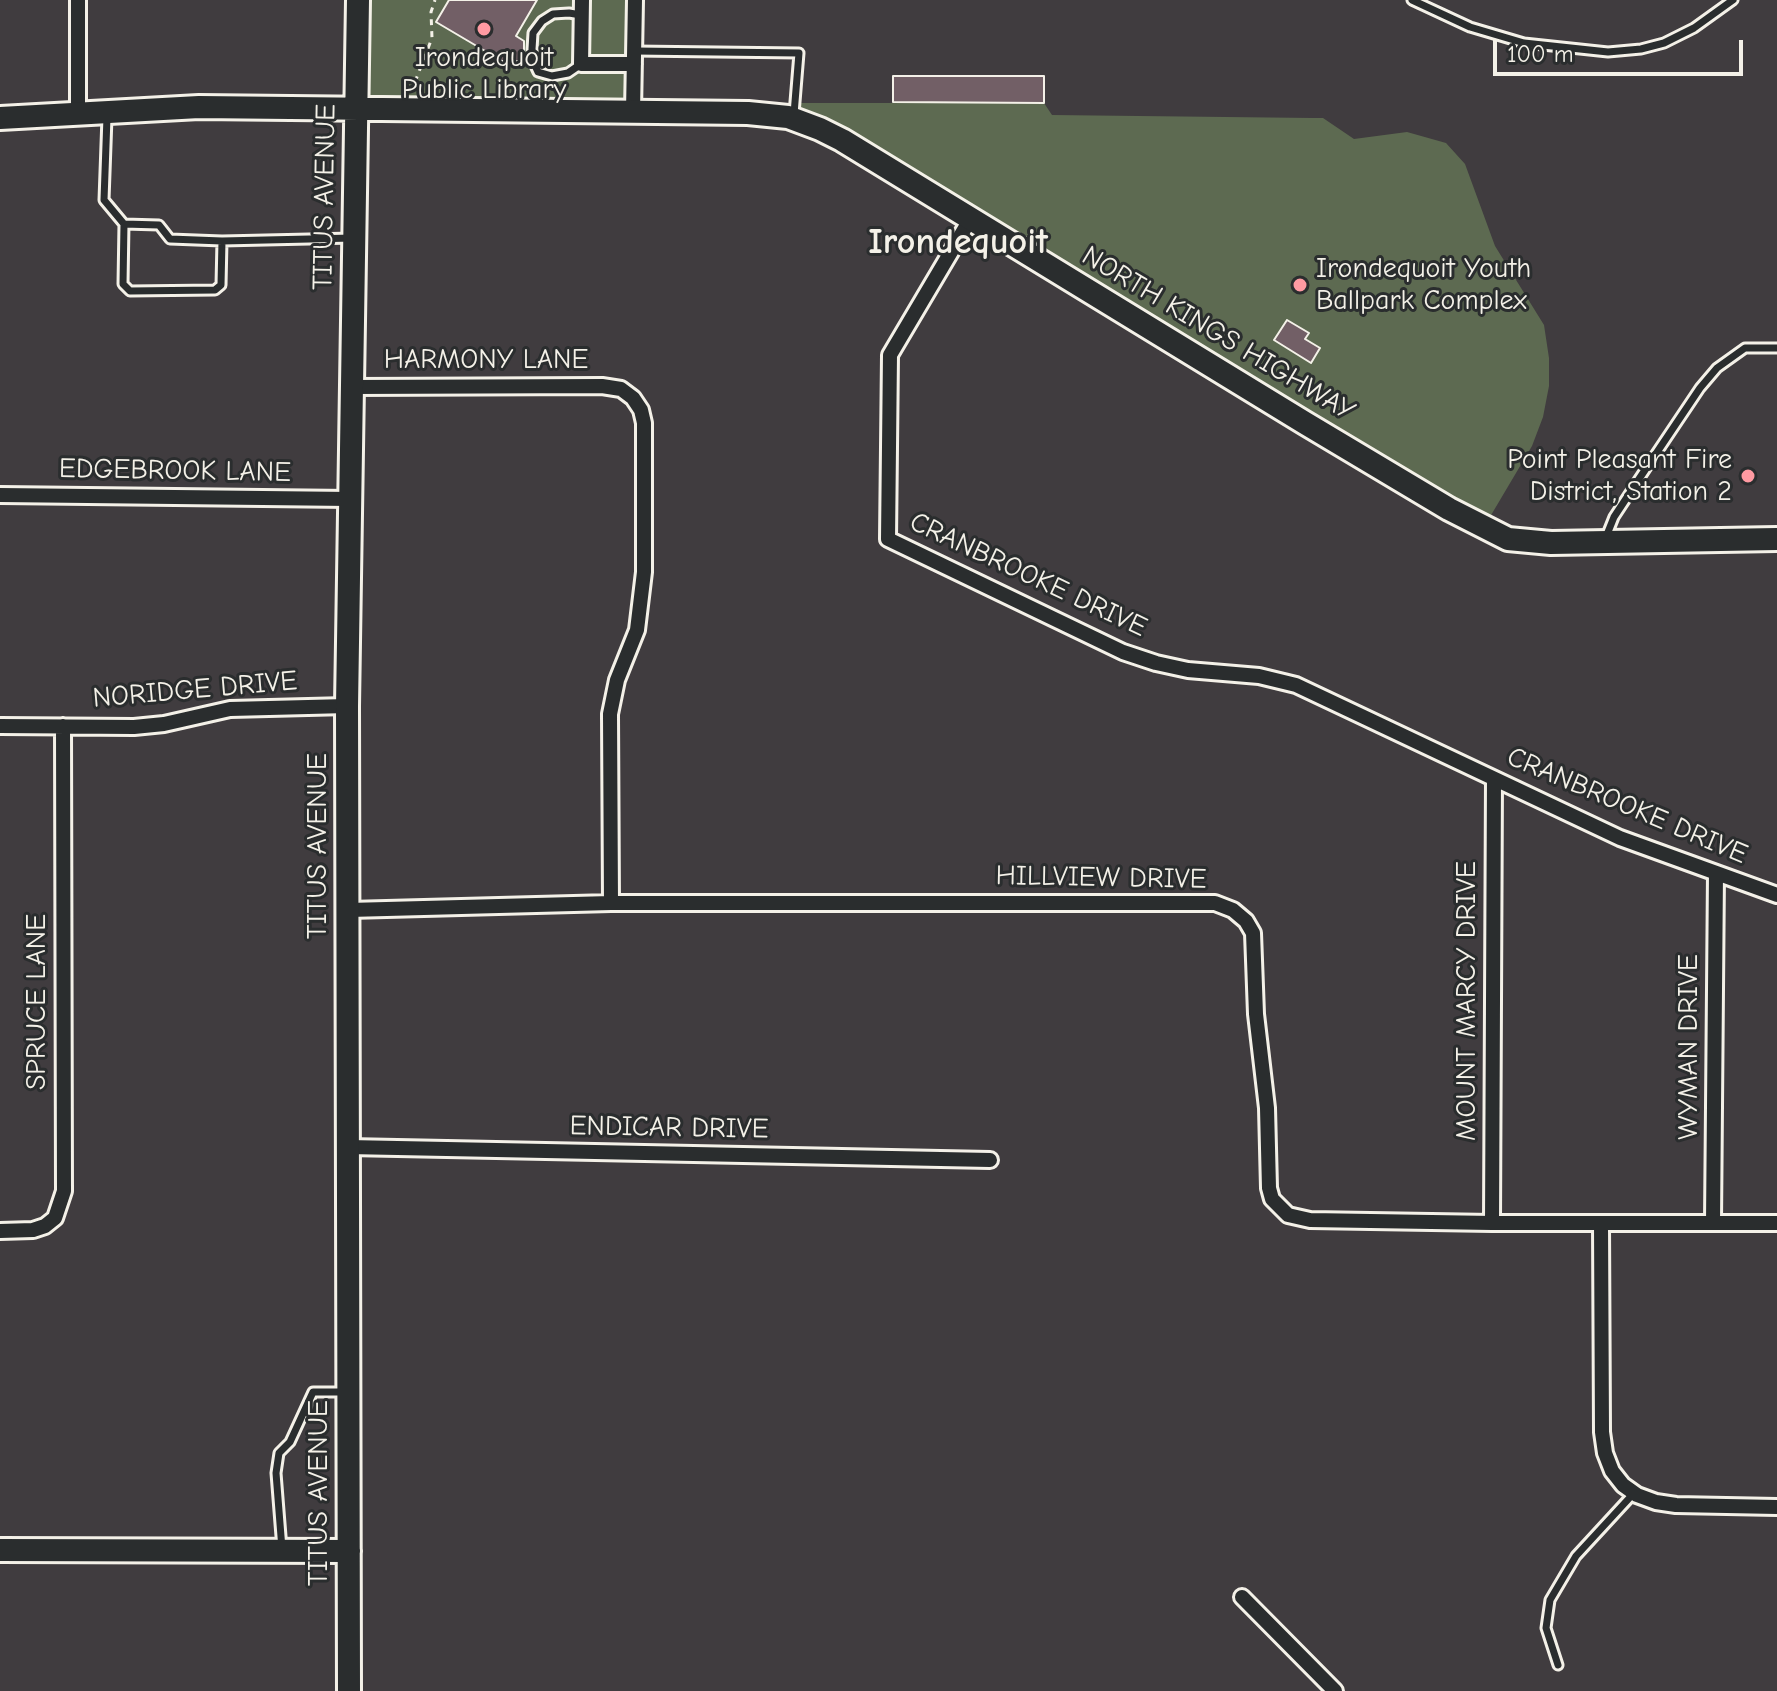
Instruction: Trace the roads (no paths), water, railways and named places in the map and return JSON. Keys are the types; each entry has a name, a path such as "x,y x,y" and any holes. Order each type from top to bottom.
{"main road":[{"name":"TITUS AVENUE","path":"349,1691 347,706 358,0"},
{"name":"NORTH KINGS HIGHWAY","path":"0,118 199,107 760,113 793,119 834,136 1449,509 1508,539 1551,543 1777,539"},
{"path":"0,1550 349,1551"}],"street":[{"path":"78,0 78,112"},
{"path":"582,0 581,64 634,57"},
{"path":"633,112 635,0"},
{"name":"CRANBROOKE DRIVE","path":"971,218 890,355 888,539 1123,652 1177,668 1259,676 1296,685 1620,838 1777,895"},
{"name":"HARMONY LANE","path":"353,387 602,386 621,389 633,398 641,410 644,423 644,572 637,630 617,680 610,714 611,903"},
{"name":"EDGEBROOK LANE","path":"0,495 350,499"},
{"name":"NORIDGE DRIVE","path":"0,726 134,727 254,706 347,706"},
{"name":"SPRUCE LANE","path":"0,1231 33,1230 45,1226 55,1218 64,1191 63,726"},
{"name":"MOUNT MARCY DRIVE","path":"1492,1223 1494,779"},
{"name":"WYMAN DRIVE","path":"1713,1222 1716,873"},
{"name":"HILLVIEW DRIVE","path":"349,910 611,903 1215,903 1233,910 1246,921 1253,933 1256,947 1256,1014 1267,1108 1269,1188 1272,1199 1288,1215 1310,1220 1492,1223 1777,1223"},
{"name":"ENDICAR DRIVE","path":"348,1147 990,1160"},
{"path":"1601,1224 1602,1432 1612,1471 1634,1493 1656,1502 1777,1507"},
{"path":"1242,1597 1335,1691"}],"lane":[{"path":"1412,0 1470,27 1524,43 1608,52 1664,43 1694,28 1733,0"},
{"path":"581,16 553,14 542,21 533,33 532,49 538,72 552,76 568,73 581,64"},
{"path":"634,57 799,53 798,95 793,119"},
{"path":"107,111 104,200 124,224 123,284 130,291 215,290 221,285 222,241"},
{"path":"124,224 159,225 170,239 355,238"},
{"path":"1604,542 1614,517 1700,388 1717,368 1745,348 1777,348"},
{"path":"282,1551 276,1473 279,1453 290,1442 313,1392 349,1392"},
{"path":"1558,1665 1546,1628 1550,1600 1576,1556 1634,1493"}],"place":[{"name":"Irondequoit Public Library","path":"484,29"},
{"name":"Irondequoit Youth Ballpark Complex","path":"1300,285"},
{"name":"Point Pleasant Fire District, Station 2","path":"1748,476"}],"district":[{"name":"Irondequoit","path":"958,243"}]}
